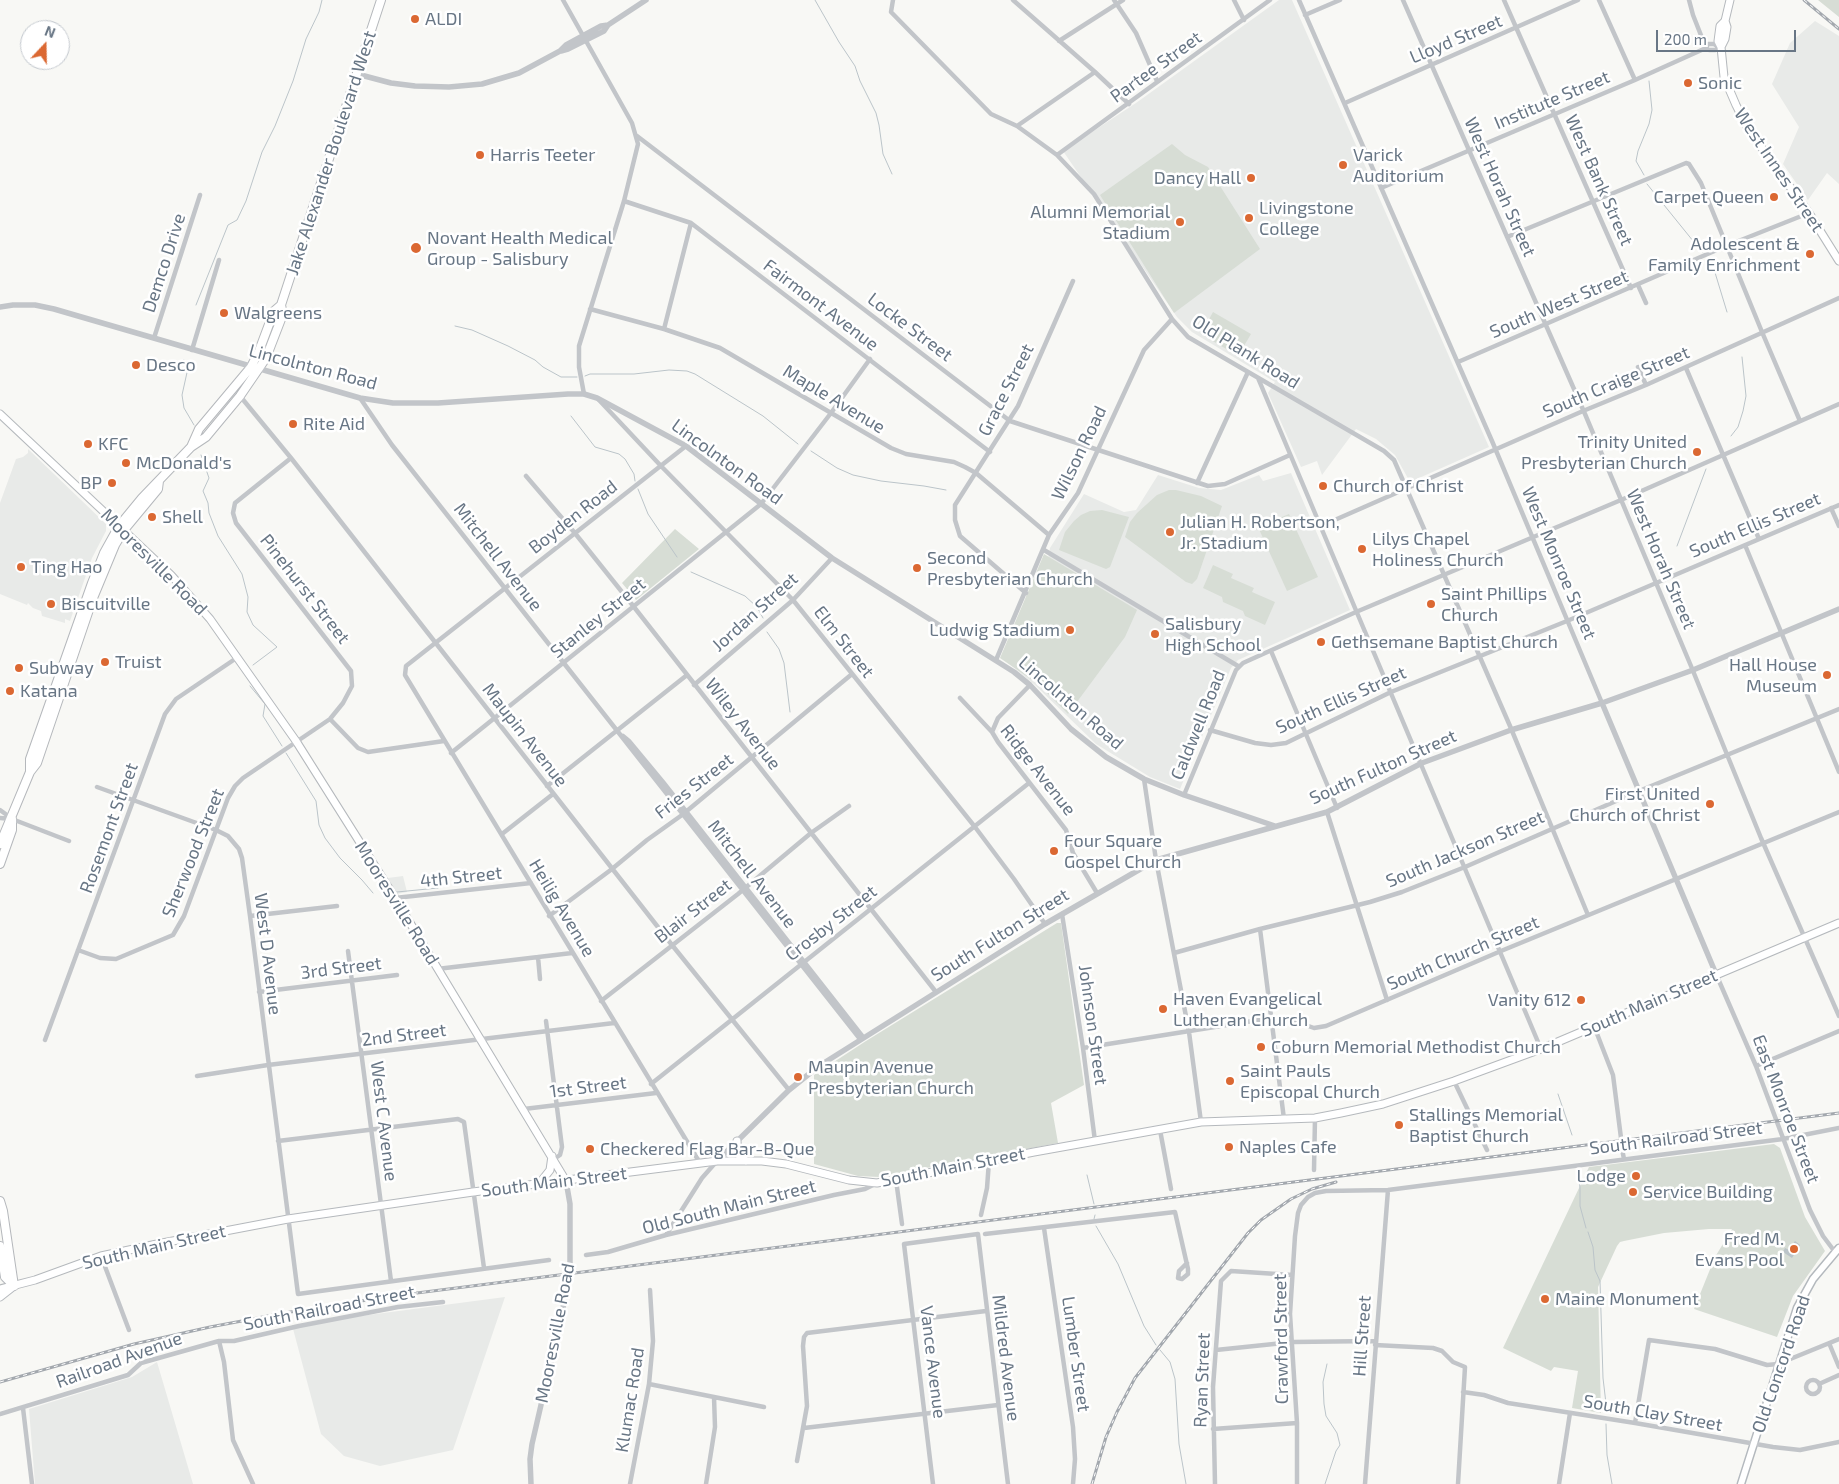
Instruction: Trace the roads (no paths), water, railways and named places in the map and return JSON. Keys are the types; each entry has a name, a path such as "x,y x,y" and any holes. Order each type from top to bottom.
{"highway":[{"name":"Jake Alexander Boulevard West","path":"0,844 30,772 30,759 104,553 142,498 191,447 206,437 240,396 266,358 283,314 281,305 381,0"},
{"name":"Jake Alexander Boulevard West","path":"191,447 199,429 251,366 259,352 274,311 281,305"},
{"name":"Jake Alexander Boulevard West","path":"0,864 12,830 12,819"},
{"path":"0,1202 3,1210 14,1286"},
{"path":"0,1246 5,1277 14,1286"}],"main road":[{"name":"West Innes Street","path":"1730,0 1725,20 1727,27 1726,39 1721,47 1724,77 1748,129 1809,213 1839,261"},
{"name":"Mooresville Road","path":"0,414 181,585 210,619 296,741 524,1109 566,1181"},
{"name":"South Main Street","path":"0,1289 101,1256 288,1219 473,1192 717,1161 762,1161 786,1164 844,1178 877,1183 1202,1122 1315,1118 1383,1104 1454,1081 1541,1049 1839,923"},
{"path":"737,1141 738,1154 746,1161"},
{"path":"539,1184 550,1170 553,1158"},
{"name":"Old Concord Road","path":"1741,1484 1778,1364 1802,1298 1820,1270 1837,1250"},
{"name":"South Main Street","path":"0,1297 14,1286"}],"street":[{"path":"563,0 632,123 637,136 637,150 624,202 579,346 578,367 584,394"},
{"path":"357,74 415,86 472,86 519,73 560,51 566,45 585,38 601,26 608,25 646,0"},
{"path":"1013,0 1129,104"},
{"path":"1060,41 1116,2 1123,0"},
{"path":"1234,0 1244,20"},
{"name":"Partee Street","path":"1057,155 1270,0"},
{"name":"West Monroe Street","path":"1299,0 1496,450 1716,974"},
{"path":"1305,15 1340,0"},
{"name":"West Horah Street","path":"1403,0 1583,411 1693,670 1763,843 1839,1016"},
{"name":"West Bank Street","path":"1504,0 1631,288"},
{"name":"Lloyd Street","path":"1345,103 1578,0"},
{"path":"1599,0 1635,80"},
{"path":"1689,0 1706,48"},
{"name":"Old Plank Road","path":"892,1 891,12 991,114 1017,126 1057,155 1094,194 1172,319 1188,337 1384,450 1394,460 1480,656 1588,915"},
{"path":"1116,2 1139,39 1157,81"},
{"name":"Institute Street","path":"1381,188 1635,80 1706,48 1708,44 1721,47"},
{"path":"1017,126 1095,72"},
{"name":"Locke Street","path":"637,136 1010,421 1197,483"},
{"path":"1507,237 1686,163 1689,164 1701,183 1800,421"},
{"name":"Demco Drive","path":"154,338 200,195"},
{"name":"Fairmont Avenue","path":"624,202 691,223 990,452"},
{"name":"South West Street","path":"1458,362 1726,246 1809,213"},
{"path":"664,329 691,223"},
{"path":"192,350 220,260"},
{"name":"Grace Street","path":"1026,593 960,536 955,520 955,505 1010,421 1073,280"},
{"path":"1638,285 1646,303"},
{"name":"South Craige Street","path":"1321,526 1686,368 1839,298"},
{"name":"Lincolnton Road","path":"0,307 36,305 54,309 360,398 393,403 440,403 584,394 597,398 686,446 832,558 996,660 1030,685 1064,722 1106,757 1144,779 1184,795 1275,826"},
{"name":"Maple Avenue","path":"590,309 664,329 720,348 891,448 906,454 954,462 976,473 1050,535"},
{"name":"Wilson Road","path":"996,660 1050,535 1078,493 1144,350 1172,319"},
{"name":"Stanley Street","path":"451,753 761,504 870,359"},
{"path":"1638,367 1646,385"},
{"path":"1686,368 1760,539"},
{"path":"1248,372 1197,483 1219,486 1290,455"},
{"path":"1258,378 1541,1049"},
{"name":"Maupin Avenue","path":"240,396 291,458 672,945 789,1090"},
{"name":"Mitchell Avenue","path":"360,398 364,407 392,445 506,588 616,731 684,813 862,1038"},
{"name":"Elm Street","path":"597,398 793,600 975,827 1045,924"},
{"path":"1044,550 1238,666 1356,612 1621,500 1839,404"},
{"name":"Boyden Road","path":"406,666 574,532 686,446"},
{"name":"Pinehurst Street","path":"291,458 235,503 233,513 236,523 351,670 352,686 343,703 330,719 296,741"},
{"name":"Wiley Avenue","path":"526,476 634,607 936,992"},
{"name":"South Ellis Street","path":"1210,730 1256,743 1271,745 1286,743 1391,692 1839,505"},
{"path":"1831,508 1839,526"},
{"path":"1744,545 1839,772"},
{"name":"Jordan Street","path":"694,685 793,600 832,558"},
{"name":"South Fulton Street","path":"717,1161 789,1090 818,1066 1097,892 1156,860 1327,812 1422,763 1511,730 1602,702 1693,670 1839,608"},
{"path":"1271,651 1337,808"},
{"name":"Rosemont Street","path":"45,1040 165,714 170,706 187,691 238,657"},
{"name":"Heilig Avenue","path":"406,666 405,675 451,753 502,834 549,916 700,1164"},
{"name":"Caldwell Road","path":"1184,795 1238,666"},
{"name":"Fries Street","path":"549,916 753,758 852,674"},
{"path":"547,786 687,675"},
{"path":"992,732 998,718 1030,685"},
{"name":"Ridge Avenue","path":"960,698 992,732 1066,830 1073,853 1097,892"},
{"name":"South Jackson Street","path":"1174,953 1402,892 1465,867 1639,791 1839,709"},
{"path":"330,719 358,748 368,752 444,741"},
{"name":"Sherwood Street","path":"78,950 100,958 116,959 173,935 181,924 228,798 235,786 243,778 296,741"},
{"path":"1144,779 1156,860 1189,1032 1202,1122"},
{"name":"Crosby Street","path":"651,1084 1029,783"},
{"name":"West D Avenue","path":"98,787 216,830 228,836 239,849 242,858 250,916 298,1294 391,1281"},
{"path":"502,834 553,794"},
{"name":"Blair Street","path":"601,1001 744,889 811,833 849,806"},
{"path":"0,810 12,819"},
{"path":"1327,812 1358,904 1387,1000"},
{"name":"South Church Street","path":"1083,1048 1271,1018 1286,1018 1314,1028 1326,1026 1501,951 1839,812"},
{"path":"0,818 12,819 69,840"},
{"name":"4th Street","path":"394,898 531,883"},
{"path":"250,916 337,906"},
{"name":"Johnson Street","path":"1062,914 1083,1048 1095,1141"},
{"path":"1260,929 1284,1119"},
{"name":"West C Avenue","path":"348,951 391,1281"},
{"path":"437,969 572,953"},
{"path":"538,957 540,979"},
{"name":"East Monroe Street","path":"1716,974 1756,1066 1810,1210 1823,1236 1837,1250"},
{"name":"3rd Street","path":"259,992 397,976"},
{"path":"546,1021 562,1147 560,1154 553,1158"},
{"name":"2nd Street","path":"197,1076 268,1065 614,1023"},
{"path":"1594,1026 1613,1075 1621,1138"},
{"path":"1756,1066 1839,1031"},
{"path":"1454,1081 1487,1150"},
{"name":"1st Street","path":"524,1109 656,1093"},
{"path":"1314,1170 1315,1118"},
{"path":"278,1140 458,1119 464,1122 484,1268"},
{"name":"South Railroad Street","path":"1308,1197 1315,1193 1326,1191 1388,1190 1783,1139 1839,1128"},
{"path":"1160,1130 1171,1189"},
{"path":"1622,1149 1624,1159"},
{"path":"666,1235 702,1178 717,1161"},
{"path":"981,1215 987,1188 989,1161"},
{"path":"896,1180 902,1224"},
{"name":"Mooresville Road","path":"531,1484 530,1458 532,1444 556,1344 570,1266 570,1204 566,1181"},
{"name":"Old South Main Street","path":"586,1255 611,1251 666,1235 865,1189 877,1183"},
{"name":"Hill Street","path":"1365,1484 1388,1190"},
{"name":"Crawford Street","path":"1297,1484 1297,1423 1290,1314 1298,1213 1301,1205 1308,1197"},
{"path":"985,1234 1176,1212 1187,1264"},
{"name":"Lumber Street","path":"1044,1228 1073,1427 1075,1459 1073,1484"},
{"name":"Mildred Avenue","path":"904,1244 978,1234 1008,1484"},
{"name":"Vance Avenue","path":"904,1244 934,1484"},
{"path":"101,1256 129,1330"},
{"path":"391,1281 549,1260"},
{"name":"Ryan Street","path":"1215,1484 1213,1429 1219,1286 1222,1278 1231,1271 1292,1275"},
{"name":"Klumac Road","path":"630,1484 649,1384 653,1341 650,1290"},
{"name":"South Railroad Street","path":"219,1341 234,1341 308,1324 444,1302"},
{"path":"797,1461 807,1406 803,1346 804,1337 807,1333 986,1311"},
{"path":"1635,1423 1649,1340 1715,1349 1767,1365 1778,1364 1839,1339"},
{"path":"219,1341 224,1362 233,1440 253,1484"},
{"name":"Railroad Avenue","path":"0,1414 128,1375 142,1363 219,1341"},
{"path":"1216,1350 1293,1342 1375,1343 1433,1348 1442,1351 1453,1362 1465,1367 1458,1484"},
{"path":"1829,1343 1839,1367"},
{"path":"1820,1384 1839,1375"},
{"path":"649,1384 764,1407"},
{"name":"South Clay Street","path":"1463,1392 1484,1394 1508,1403 1753,1444 1800,1450 1839,1442"},
{"path":"706,1484 714,1427 714,1398"},
{"path":"804,1428 998,1406"},
{"path":"23,1408 32,1484"},
{"path":"1559,1484 1570,1413"},
{"path":"1213,1429 1297,1423"}],"waterway":[{"path":"196,305 228,225 237,220 246,201 262,152 275,126 293,81 306,39 319,12 322,0"},
{"path":"815,0 855,66 860,81 876,113 883,154 892,174"},
{"path":"1644,175 1636,161 1652,110 1649,81"},
{"path":"1647,184 1702,252"},
{"path":"1707,259 1713,266 1727,312"},
{"path":"455,326 472,330 508,346 535,360 561,377 577,377"},
{"path":"1731,436 1738,427 1746,396 1742,357"},
{"path":"184,360 188,368 182,395 184,408 194,425"},
{"path":"585,376 590,374 634,374 669,370 687,371 763,416 798,444"},
{"path":"571,416 595,447 619,454 625,459 634,474 635,481"},
{"path":"811,451 837,468 853,475 946,490"},
{"path":"201,455 209,478 203,491 208,503 209,513 218,536 242,574 248,597 247,612 253,625 277,647 253,665"},
{"path":"1677,546 1706,469"},
{"path":"638,489 648,514 677,557"},
{"path":"691,572 745,596 757,607 763,618"},
{"path":"767,632 779,649 784,663 790,712"},
{"path":"250,686 265,704 263,716 282,746"},
{"path":"286,753 316,801 319,825 325,838 340,858 373,893"},
{"path":"397,892 438,888"},
{"path":"1558,1094 1572,1135"},
{"path":"1578,1170 1580,1206 1586,1228"},
{"path":"1087,1175 1094,1204"},
{"path":"1094,1219 1095,1215"},
{"path":"1096,1226 1118,1264 1144,1326 1156,1345"},
{"path":"1588,1232 1593,1247 1595,1270 1600,1281 1603,1378 1607,1412"},
{"path":"1160,1350 1170,1362 1175,1379 1179,1444 1186,1484"},
{"path":"1325,1484 1336,1451 1340,1445 1337,1433 1326,1416 1324,1404 1323,1382 1327,1364"},
{"path":"1606,1424 1607,1455 1612,1484"}],"tunnel":[{"path":"1621,1138 1622,1149"}],"railway":[{"path":"1804,0 1839,29"},
{"path":"0,1382 134,1344 210,1327 393,1296 1839,1113"},
{"path":"1092,1484 1106,1437 1135,1378 1248,1233 1261,1220 1291,1199 1312,1189 1336,1182"}],"place":[{"name":"ALDI","path":"415,19"},
{"name":"Sonic","path":"1688,83"},
{"name":"Harris Teeter","path":"480,155"},
{"name":"Varick Auditorium","path":"1343,165"},
{"name":"Dancy Hall","path":"1251,178"},
{"name":"Carpet Queen","path":"1774,197"},
{"name":"Livingstone College","path":"1249,218"},
{"name":"Alumni Memorial Stadium","path":"1180,222"},
{"name":"Novant Health Medical Group - Salisbury","path":"416,248"},
{"name":"Adolescent & Family Enrichment","path":"1810,254"},
{"name":"Walgreens","path":"224,313"},
{"name":"Desco","path":"136,365"},
{"name":"Rite Aid","path":"293,424"},
{"name":"KFC","path":"88,444"},
{"name":"Trinity United Presbyterian Church","path":"1697,452"},
{"name":"McDonald's","path":"126,463"},
{"name":"BP","path":"112,483"},
{"name":"Church of Christ","path":"1323,486"},
{"name":"Shell","path":"152,517"},
{"name":"Julian H. Robertson, Jr. Stadium","path":"1170,532"},
{"name":"Lilys Chapel Holiness Church","path":"1362,549"},
{"name":"Ting Hao","path":"21,567"},
{"name":"Second Presbyterian Church","path":"917,568"},
{"name":"Biscuitville","path":"51,604"},
{"name":"Saint Phillips Church","path":"1431,604"},
{"name":"Ludwig Stadium","path":"1070,630"},
{"name":"Salisbury High School","path":"1155,634"},
{"name":"Gethsemane Baptist Church","path":"1321,642"},
{"name":"Truist","path":"105,662"},
{"name":"Subway","path":"19,668"},
{"name":"Hall House Museum","path":"1827,675"},
{"name":"Katana","path":"10,691"},
{"name":"First United Church of Christ","path":"1710,804"},
{"name":"Four Square Gospel Church","path":"1054,851"},
{"name":"Vanity 612","path":"1581,1000"},
{"name":"Haven Evangelical Lutheran Church","path":"1163,1009"},
{"name":"Coburn Memorial Methodist Church","path":"1261,1047"},
{"name":"Maupin Avenue Presbyterian Church","path":"798,1077"},
{"name":"Saint Pauls Episcopal Church","path":"1230,1081"},
{"name":"Stallings Memorial Baptist Church","path":"1399,1125"},
{"name":"Naples Cafe","path":"1229,1147"},
{"name":"Checkered Flag Bar-B-Que","path":"590,1149"},
{"name":"Lodge","path":"1636,1176"},
{"name":"Service Building","path":"1633,1192"},
{"name":"Fred M. Evans Pool","path":"1794,1249"},
{"name":"Maine Monument","path":"1545,1299"}]}
